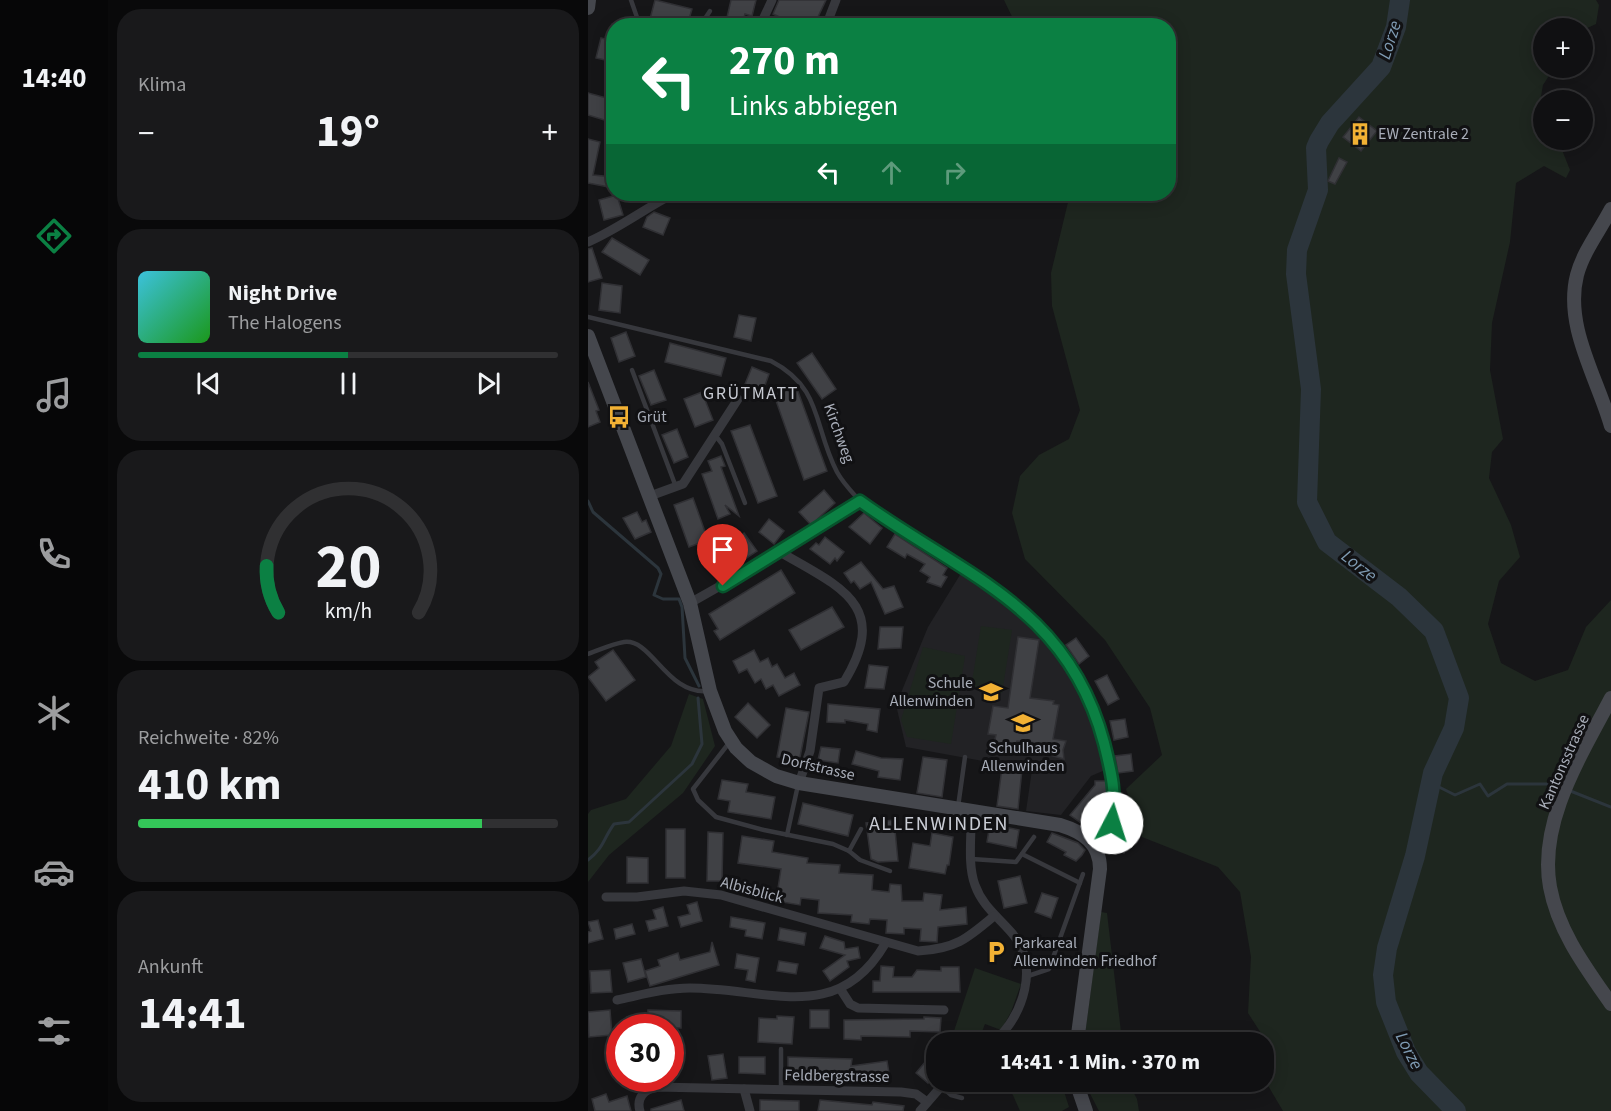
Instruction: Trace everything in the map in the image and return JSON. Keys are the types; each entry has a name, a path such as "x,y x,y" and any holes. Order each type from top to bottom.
{"street":[{"path":"588,8 589,0"},
{"path":"764,18 772,0"},
{"path":"829,18 836,0"},
{"path":"588,242 622,226 659,201"},
{"path":"1611,209 1578,273 1573,295 1574,314 1580,341 1599,386 1611,426"},
{"name":"Dorfstrasse","path":"588,336 690,603 716,712 731,740 752,762 766,771 799,783 1059,825 1082,833 1095,845"},
{"path":"650,496 683,484 738,399"},
{"name":"Kirchweg","path":"860,501 896,527 993,585 1061,650 1093,706 1115,786 1112,826 1106,836 1095,845"},
{"path":"690,603 780,552 847,594 862,621 858,659 844,682 819,688 810,751 799,783"},
{"name":"Kantonsstrasse","path":"1611,698 1577,764 1554,824 1550,852 1550,886 1558,916 1582,964 1611,1004"},
{"path":"964,810 974,883 994,916 1019,943 1028,976 1020,1007 1004,1032"},
{"path":"1078,1032 1101,869 1100,857 1095,845"},
{"name":"Albisblick","path":"606,897 637,897 684,891 721,895 885,944 918,951 942,950 964,941 994,916"},
{"path":"617,1000 688,988 796,997 820,996 842,990 857,980 885,944"},
{"path":"842,990 850,1004 858,1008 944,1010"},
{"name":"Feldbergstrasse","path":"640,1111 640,1097 647,1089 656,1087 901,1092 916,1094 927,1102"},
{"path":"744,1089 750,1111"},
{"path":"920,1111 936,1092"},
{"path":"1079,1092 1086,1111"}],"lane":[{"path":"632,0 638,18"},
{"path":"705,18 710,11"},
{"name":"Kirchweg","path":"588,317 771,360 790,371 816,409 836,469 845,485 860,501"},
{"path":"632,370 676,487"},
{"path":"715,435 722,444 745,503"},
{"path":"780,552 860,501"},
{"path":"588,654 626,641 641,645 669,677 695,690 710,691"},
{"path":"731,740 694,784 693,789 698,800 716,817 833,844 849,851 860,860 890,871"},
{"path":"964,810 965,757"},
{"path":"787,835 799,783"},
{"path":"849,851 861,829"},
{"path":"972,859 1016,862 1034,837"},
{"path":"1022,854 1080,883"},
{"path":"1028,976 1049,969 1083,874"},
{"path":"781,1049 781,1090"},
{"path":"949,1092 951,1095 962,1098"}],"shaded area":[{"path":"1004,0 1596,0 1599,5 1596,24 1593,25 1593,18 1533,18 1533,78 1548,78 1542,90 1533,90 1533,150 1562,150 1570,170 1566,178 1544,166 1516,183 1510,242 1492,323 1490,370 1503,439 1492,452 1489,478 1511,525 1520,557 1499,581 1488,624 1501,663 1535,681 1568,670 1586,627 1611,600 1611,1111 1283,1111 1272,1092 1274,1092 1274,1032 1260,1032 1248,1013 1251,957 1240,892 1218,867 1142,837 1126,789 1162,755 1150,708 1105,640 1025,559 1012,513 1020,476 1039,455 1069,439 1080,410 1052,306 1051,273 1068,201 1176,201 1176,18 1013,18"},
{"name":"Schule Allenwinden","path":"963,570 995,592 1057,650 1090,708 1105,770 1091,776 1061,815 1026,811 1032,770 906,747 896,705 928,627"},
{"path":"981,626 1012,630 1002,693 971,688"},
{"path":"923,647 965,656 951,744 907,737 901,720"},
{"path":"689,694 703,699 715,746 683,793 609,855 588,882 588,814 591,810 626,799 671,746"},
{"path":"1101,912 1107,913 1121,1032 1085,1032"},
{"path":"975,968 1021,984 1011,1012 1001,1030 985,1024 982,1032 954,1032"},
{"path":"1011,1092 1064,1092 1069,1107 1062,1111 1020,1111"},
{"path":"1089,1092 1133,1092 1139,1111 1099,1111"}],"building":[{"path":"655,0 692,9 689,18 650,18"},
{"path":"731,0 756,0 752,16 745,14 744,18 727,18"},
{"path":"779,0 826,0 818,17 820,18 782,18 773,14"},
{"path":"601,38 606,39 606,60 596,58"},
{"path":"588,93 606,98 606,121 588,115"},
{"name":"EW Zentrale 2","path":"1359,117 1377,131 1361,151 1343,137"},
{"path":"588,139 600,142 593,175 606,176 606,186 588,183"},
{"path":"1339,158 1347,162 1335,184 1328,181"},
{"path":"606,198 606,201 619,201 623,215 604,220 599,200"},
{"path":"654,212 670,218 663,235 643,227 647,217"},
{"path":"612,238 649,260 640,275 602,252"},
{"path":"592,248 602,278 588,282 588,249"},
{"path":"602,283 622,286 620,313 599,310"},
{"path":"739,315 756,318 751,341 734,337"},
{"path":"626,332 635,356 619,362 611,338"},
{"path":"670,343 726,358 721,376 665,362"},
{"path":"812,353 836,389 822,399 797,363"},
{"path":"752,367 769,374 763,391 745,384"},
{"path":"654,370 666,400 651,405 639,376"},
{"path":"588,382 599,410 596,411 600,422 588,427"},
{"path":"796,386 827,471 804,480 774,395"},
{"path":"702,392 713,420 695,427 684,399"},
{"path":"750,425 777,496 758,503 731,431"},
{"path":"677,429 688,457 674,463 662,435"},
{"path":"721,456 725,466 721,467 739,516 725,505 730,514 718,519 702,474 712,471 708,461"},
{"path":"824,490 835,503 811,525 799,512"},
{"path":"693,498 708,540 689,547 674,505"},
{"path":"637,512 642,522 646,520 651,532 635,539 623,518"},
{"path":"864,513 882,528 870,544 849,527"},
{"path":"769,519 784,531 774,544 759,532"},
{"path":"744,533 757,551 718,577 709,564"},
{"path":"895,534 947,568 943,575 947,577 941,587 927,582 930,577 920,571 925,564 907,554 905,558 887,547"},
{"path":"825,537 844,552 837,561 835,558 830,564 810,549 816,543 819,545"},
{"path":"861,562 883,589 894,586 903,607 885,614 871,582 860,589 854,581 851,583 844,573"},
{"path":"781,570 795,593 720,640 714,631 718,629 709,614"},
{"path":"832,607 844,627 801,650 789,630"},
{"path":"880,627 903,627 901,648 878,649"},
{"name":"Schulhaus Allenwinden","path":"1018,637 1039,640 1030,698 1054,701 1053,704 1059,705 1053,739 1066,741 1063,750 1064,759 1035,751 1036,743 1017,741 1016,744 1009,743 1008,750 993,747 996,735 988,734 993,706 1008,708"},
{"path":"1076,638 1089,656 1079,664 1066,645"},
{"path":"613,650 635,680 606,701 588,677 599,668 595,662"},
{"path":"754,650 760,662 768,658 772,667 777,664 785,678 794,673 800,685 779,696 773,685 766,689 761,679 755,683 747,669 739,673 733,661"},
{"path":"869,665 888,667 884,689 865,688"},
{"path":"1107,675 1119,699 1108,705 1095,681"},
{"path":"748,703 770,725 757,738 735,717"},
{"path":"828,704 880,709 877,732 867,730 868,724 845,720 845,723 827,722"},
{"path":"786,708 809,712 799,762 777,757"},
{"path":"1125,719 1128,737 1114,740 1110,721"},
{"path":"821,747 840,749 838,763 818,760"},
{"path":"856,751 881,758 903,759 900,780 878,777 879,771 852,764"},
{"path":"1131,754 1133,771 1118,773 1115,756"},
{"path":"923,757 947,760 942,797 917,793"},
{"path":"1011,767 1022,769 1018,809 997,806 1002,768 1011,769"},
{"path":"722,780 748,784 746,792 775,797 771,819 728,812 730,801 718,799"},
{"path":"1095,781 1106,781 1108,808 1091,830 1070,815 1095,785"},
{"path":"1122,802 1131,804 1131,836 1124,853 1108,845 1119,821"},
{"path":"803,803 853,815 848,836 798,824"},
{"path":"894,820 898,861 878,862 871,859 866,823"},
{"path":"990,824 1019,830 1016,848 987,842"},
{"path":"666,829 685,829 685,878 666,878"},
{"path":"708,832 723,833 722,881 707,881"},
{"path":"932,833 953,837 949,865 947,865 945,874 909,868 913,843 930,846"},
{"path":"1052,833 1078,843 1085,850 1082,855 1076,861 1064,855 1066,852 1047,842"},
{"path":"742,836 774,841 772,852 808,858 807,863 840,865 839,873 873,875 872,890 889,892 890,884 901,885 902,901 923,901 924,893 942,895 940,910 966,907 967,924 938,927 937,942 920,941 921,929 904,928 904,934 886,933 887,920 870,919 869,924 851,922 852,915 818,913 819,900 801,898 800,905 776,901 781,869 738,863"},
{"path":"627,857 648,858 648,883 627,883"},
{"path":"1020,876 1027,903 1004,908 998,881"},
{"path":"1042,893 1058,898 1051,918 1035,912"},
{"path":"697,902 702,921 681,927 678,917 690,914 687,905"},
{"path":"663,907 668,926 649,931 646,921 656,919 653,910"},
{"path":"731,917 765,923 762,939 745,936 746,930 730,927"},
{"path":"598,920 603,939 588,943 588,932 591,931 588,922"},
{"path":"632,924 635,934 616,939 614,929"},
{"path":"780,928 806,933 804,945 778,940"},
{"path":"825,936 844,942 845,949 858,947 860,958 847,961 849,967 830,981 823,971 845,955 820,948"},
{"path":"712,942 719,965 650,986 645,971 660,966 658,960 678,953 680,960 710,952"},
{"path":"737,954 759,958 755,982 746,980 748,970 735,968"},
{"path":"641,959 646,977 628,982 623,963"},
{"path":"779,961 798,964 796,974 777,971"},
{"path":"881,966 894,967 893,977 912,977 917,970 941,971 941,967 959,967 960,992 873,992 873,981 880,981"},
{"path":"610,970 612,992 591,993 590,971"},
{"path":"610,1010 610,1014 606,1014 606,1036 589,1037 588,1012"},
{"path":"648,1010 681,1011 681,1014 648,1014"},
{"path":"810,1010 829,1010 829,1028 810,1028"},
{"path":"777,1016 794,1017 792,1044 758,1042 759,1018 777,1019"},
{"path":"924,1017 941,1018 940,1032 910,1031 910,1037 861,1036 861,1040 844,1039 844,1020 924,1019"},
{"path":"723,1054 727,1078 712,1080 708,1056"},
{"path":"739,1057 765,1057 765,1074 739,1073"},
{"path":"788,1057 852,1059 851,1066 887,1061 890,1079 875,1081 874,1074 851,1078 833,1077 833,1073 788,1074"},
{"path":"926,1061 926,1081 916,1073"},
{"path":"606,1094 609,1102 627,1096 631,1111 595,1111 592,1099"},
{"path":"681,1100 684,1111 651,1111 651,1109"},
{"path":"760,1100 799,1101 799,1111 760,1111"},
{"path":"820,1100 904,1106 903,1111 818,1111"}],"waterway":[{"name":"Lorze","path":"1400,0 1396,27 1381,67 1330,123 1316,148 1318,190 1297,250 1296,274 1311,389 1307,502 1327,542 1399,597 1434,631 1459,698 1454,728 1433,773 1415,856 1387,948 1383,975 1386,1002 1406,1052 1419,1073 1456,1111"},
{"path":"588,501 593,512 658,568 661,574 654,595 663,599 679,599 682,607 685,658 699,686"},
{"path":"588,860 600,847 614,824 629,822 692,764 702,744 698,698"},
{"path":"1431,783 1455,795 1480,784 1488,796 1507,784 1553,784 1562,787"},
{"path":"1568,790 1611,807"}],"place":[{"name":"EW Zentrale 2","path":"1360,134"},
{"name":"Grüt","path":"619,417"},
{"name":"Schule Allenwinden","path":"991,692"},
{"name":"Schulhaus Allenwinden","path":"1023,723"},
{"name":"Parkareal Allenwinden Friedhof","path":"996,952"}],"district":[{"name":"GRÜTMATT","path":"751,393"},
{"name":"ALLENWINDEN","path":"939,824"}],"route":[{"path":"723,586 860,501 896,527 993,585 1061,650 1089,696 1096,713 1115,786 1112,823"}]}
